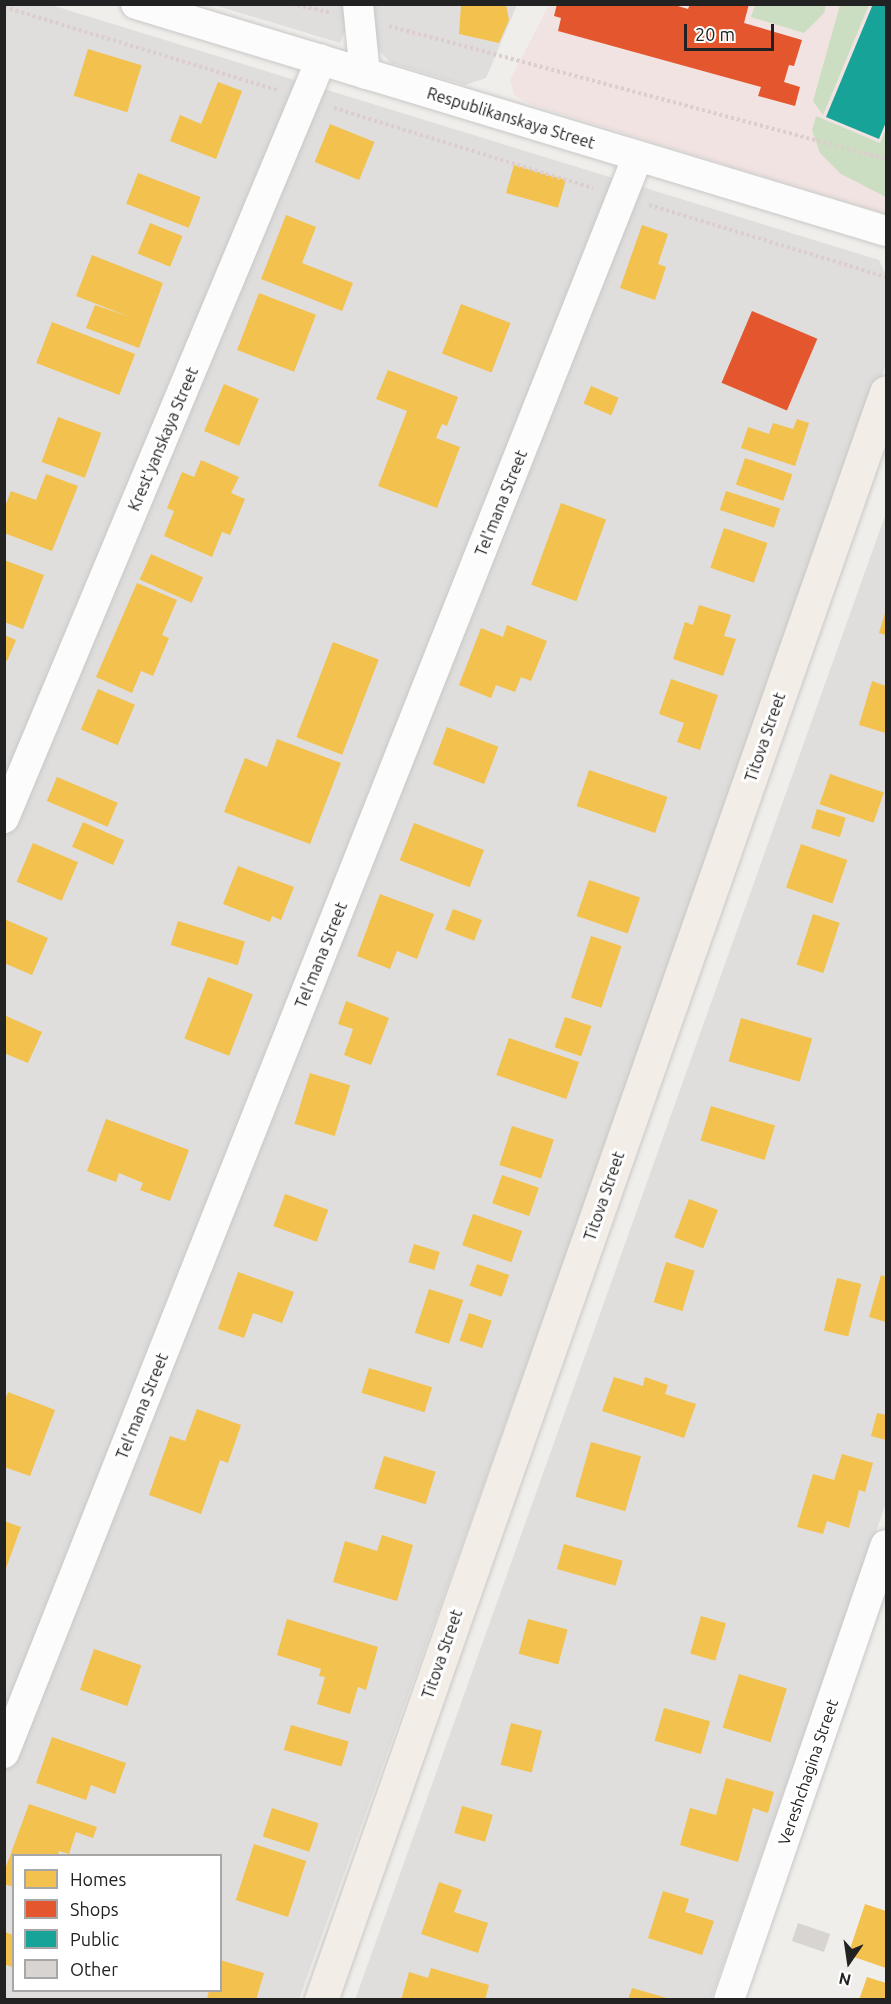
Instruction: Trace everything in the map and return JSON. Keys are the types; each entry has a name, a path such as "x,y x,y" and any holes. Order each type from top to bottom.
{"main road":[{"name":"Titova Street","path":"321,2000 886,392"}],"street":[{"name":"Respublikanskaya Street","path":"136,4 886,231"},
{"path":"359,11 365,74"},
{"name":"Krest'yanskaya Street","path":"4,818 321,60"},
{"name":"Tel'mana Street","path":"4,1753 638,156"},
{"name":"Vereshchagina Street","path":"729,2000 886,1545"}],"path":[{"path":"291,4 359,11 886,159"},
{"path":"4,6 886,277"}],"shaded area":[{"path":"48,4 879,260 886,275 886,364 299,1999 5,2000 4,5"},
{"path":"214,5 347,5 348,23 340,43"},
{"path":"373,5 517,5 486,78 465,85 391,63 376,48"},
{"path":"549,5 886,5 886,214 532,105 514,95 510,80"},
{"path":"886,513 886,1503 711,1999 355,2000"}],"green space":[{"path":"755,4 826,5 824,13 804,33 751,17"},
{"path":"840,5 869,5 823,115 813,101"},
{"path":"816,116 880,143 886,129 886,197 841,174 820,153 812,130"}],"building: Homes":[{"path":"461,5 506,5 509,20 499,43 459,34"},
{"path":"88,49 142,65 127,112 74,96"},
{"path":"218,82 242,91 216,159 170,141 180,115 201,124"},
{"path":"330,124 375,142 359,180 315,162"},
{"path":"514,165 566,180 558,208 506,193"},
{"path":"138,173 201,197 189,228 126,204"},
{"path":"286,215 316,227 302,263 353,283 342,311 261,279"},
{"path":"150,223 182,236 170,267 138,254"},
{"path":"642,225 668,234 658,264 666,267 655,300 620,288"},
{"path":"92,255 163,283 139,348 86,328 95,305 130,317 76,296"},
{"path":"259,293 316,315 294,372 237,350"},
{"path":"461,304 510,323 491,372 442,353"},
{"path":"52,322 135,354 119,395 36,363"},
{"path":"388,370 458,397 447,426 442,424 436,438 460,447 437,508 378,486 407,411 376,399"},
{"path":"224,384 259,399 239,446 204,431"},
{"path":"591,386 619,398 611,415 584,403"},
{"path":"58,417 101,433 85,478 42,462"},
{"path":"797,419 809,423 795,466 741,448 748,427 769,434 773,423 793,429"},
{"path":"745,458 792,474 783,501 736,484"},
{"path":"201,460 239,477 231,493 245,499 230,535 222,532 212,557 164,536 174,511 167,508 182,472 194,477"},
{"path":"46,474 78,486 52,551 4,533 4,509 11,491 36,500"},
{"path":"726,491 780,509 774,528 720,510"},
{"path":"561,503 606,519 576,601 531,585"},
{"path":"724,528 767,543 754,583 710,568"},
{"path":"151,554 203,577 192,603 140,580"},
{"path":"4,560 44,575 23,629 4,622"},
{"path":"137,583 177,600 162,635 169,638 153,676 141,671 132,693 96,677"},
{"path":"699,605 731,615 724,636 736,639 723,676 673,659 685,622 693,625"},
{"path":"886,610 886,635 879,633"},
{"path":"507,625 547,641 531,681 521,677 515,692 496,685 491,698 459,685 481,628 503,637"},
{"path":"4,635 16,640 7,661 4,660"},
{"path":"333,642 379,660 342,755 296,737"},
{"path":"671,679 718,695 700,750 677,742 684,723 659,714"},
{"path":"872,681 886,686 886,733 859,725"},
{"path":"98,689 135,705 118,745 81,730"},
{"path":"447,727 498,747 484,784 433,764"},
{"path":"277,739 341,763 310,844 224,812 245,758 267,767"},
{"path":"589,770 667,797 655,833 577,806"},
{"path":"830,774 884,793 873,823 820,804"},
{"path":"57,777 118,803 108,827 47,801"},
{"path":"817,809 846,818 840,837 811,828"},
{"path":"83,822 124,840 113,865 72,847"},
{"path":"414,823 484,850 470,887 400,860"},
{"path":"33,843 78,862 62,901 17,882"},
{"path":"801,844 847,860 832,903 786,887"},
{"path":"238,866 294,887 281,920 272,916 270,922 223,904"},
{"path":"589,880 640,898 628,934 577,916"},
{"path":"380,894 434,914 417,959 397,951 390,969 357,956"},
{"path":"453,909 482,920 474,941 445,930"},
{"path":"813,914 840,923 823,973 797,964"},
{"path":"4,919 48,938 32,975 4,963"},
{"path":"178,921 245,941 238,965 171,945"},
{"path":"591,936 621,946 601,1008 571,998"},
{"path":"208,977 253,994 229,1056 184,1039"},
{"path":"346,1001 389,1018 371,1065 344,1055 353,1029 338,1024"},
{"path":"4,1015 42,1032 28,1063 4,1053"},
{"path":"565,1017 591,1026 581,1056 555,1047"},
{"path":"741,1018 812,1038 800,1082 729,1061"},
{"path":"509,1038 579,1062 566,1099 496,1075"},
{"path":"310,1073 350,1085 335,1136 295,1124"},
{"path":"711,1106 775,1126 765,1160 700,1140"},
{"path":"106,1119 189,1150 170,1201 140,1190 143,1183 119,1173 116,1182 87,1171"},
{"path":"512,1126 554,1140 541,1179 499,1165"},
{"path":"502,1175 539,1188 529,1216 492,1203"},
{"path":"285,1194 328,1210 317,1242 273,1226"},
{"path":"689,1199 718,1210 703,1248 674,1237"},
{"path":"473,1214 522,1231 511,1262 462,1245"},
{"path":"414,1244 440,1252 434,1270 408,1262"},
{"path":"666,1262 695,1271 682,1311 654,1302"},
{"path":"477,1264 509,1275 502,1297 470,1286"},
{"path":"238,1272 294,1292 282,1323 253,1313 244,1338 218,1329"},
{"path":"881,1275 886,1277 886,1322 869,1317"},
{"path":"837,1278 861,1284 848,1336 824,1330"},
{"path":"429,1289 463,1300 449,1344 415,1333"},
{"path":"469,1313 492,1321 482,1348 460,1340"},
{"path":"369,1368 432,1387 425,1412 361,1393"},
{"path":"614,1377 643,1386 645,1377 668,1385 665,1394 696,1404 684,1438 602,1411"},
{"path":"8,1392 55,1410 30,1476 4,1467 4,1403"},
{"path":"197,1409 241,1425 228,1463 220,1460 201,1514 149,1495 170,1436 185,1441"},
{"path":"877,1413 886,1415 886,1440 871,1436"},
{"path":"591,1442 641,1456 625,1511 575,1497"},
{"path":"842,1454 873,1463 865,1492 859,1490 849,1528 827,1521 823,1534 797,1527 813,1474 834,1480"},
{"path":"384,1456 436,1472 426,1504 374,1489"},
{"path":"4,1521 21,1527 5,1571 4,1571"},
{"path":"382,1535 413,1545 397,1601 333,1582 345,1541 377,1551"},
{"path":"564,1544 623,1561 615,1586 557,1569"},
{"path":"701,1616 726,1623 715,1661 690,1653"},
{"path":"287,1619 378,1647 366,1690 358,1687 350,1714 317,1704 325,1677 319,1676 321,1669 277,1655"},
{"path":"528,1619 568,1630 558,1664 519,1654"},
{"path":"94,1649 141,1665 127,1706 80,1690"},
{"path":"739,1674 787,1689 770,1742 723,1728"},
{"path":"664,1708 710,1721 701,1754 655,1741"},
{"path":"511,1723 542,1731 532,1772 501,1765"},
{"path":"291,1725 349,1742 342,1767 284,1750"},
{"path":"52,1737 126,1763 115,1794 91,1785 86,1800 36,1783"},
{"path":"726,1778 774,1792 768,1813 753,1808 738,1862 680,1845 690,1808 716,1815"},
{"path":"29,1804 97,1827 93,1838 76,1832 69,1854 59,1851 58,1854 12,1854 12,1886 4,1884 4,1872"},
{"path":"462,1806 493,1815 485,1842 454,1833"},
{"path":"272,1808 319,1823 309,1852 263,1837"},
{"path":"254,1844 306,1861 288,1917 236,1900"},
{"path":"439,1882 462,1890 454,1912 488,1923 478,1953 421,1934"},
{"path":"663,1891 689,1899 685,1912 714,1921 702,1955 648,1938"},
{"path":"865,1904 886,1911 886,1968 848,1955"},
{"path":"4,1932 12,1934 12,1967 4,1964"},
{"path":"222,1961 264,1973 256,2000 207,1999 209,1992 222,1992"},
{"path":"431,1968 489,1985 485,2000 401,2000 409,1972 428,1978"},
{"path":"867,1977 886,1983 886,2000 859,2000"},
{"path":"632,1988 670,1999 670,2000 628,2000"}],"building: Shops":[{"path":"557,4 671,4 688,9 690,4 749,4 744,23 802,40 794,66 789,65 784,82 800,87 795,106 758,96 761,87 558,31 561,18 554,16"},
{"path":"752,311 817,339 787,411 722,383"}],"building: Public":[{"path":"873,4 886,4 886,122 879,139 826,117"}],"building: Other":[{"path":"798,1923 830,1934 824,1952 792,1941"}]}
